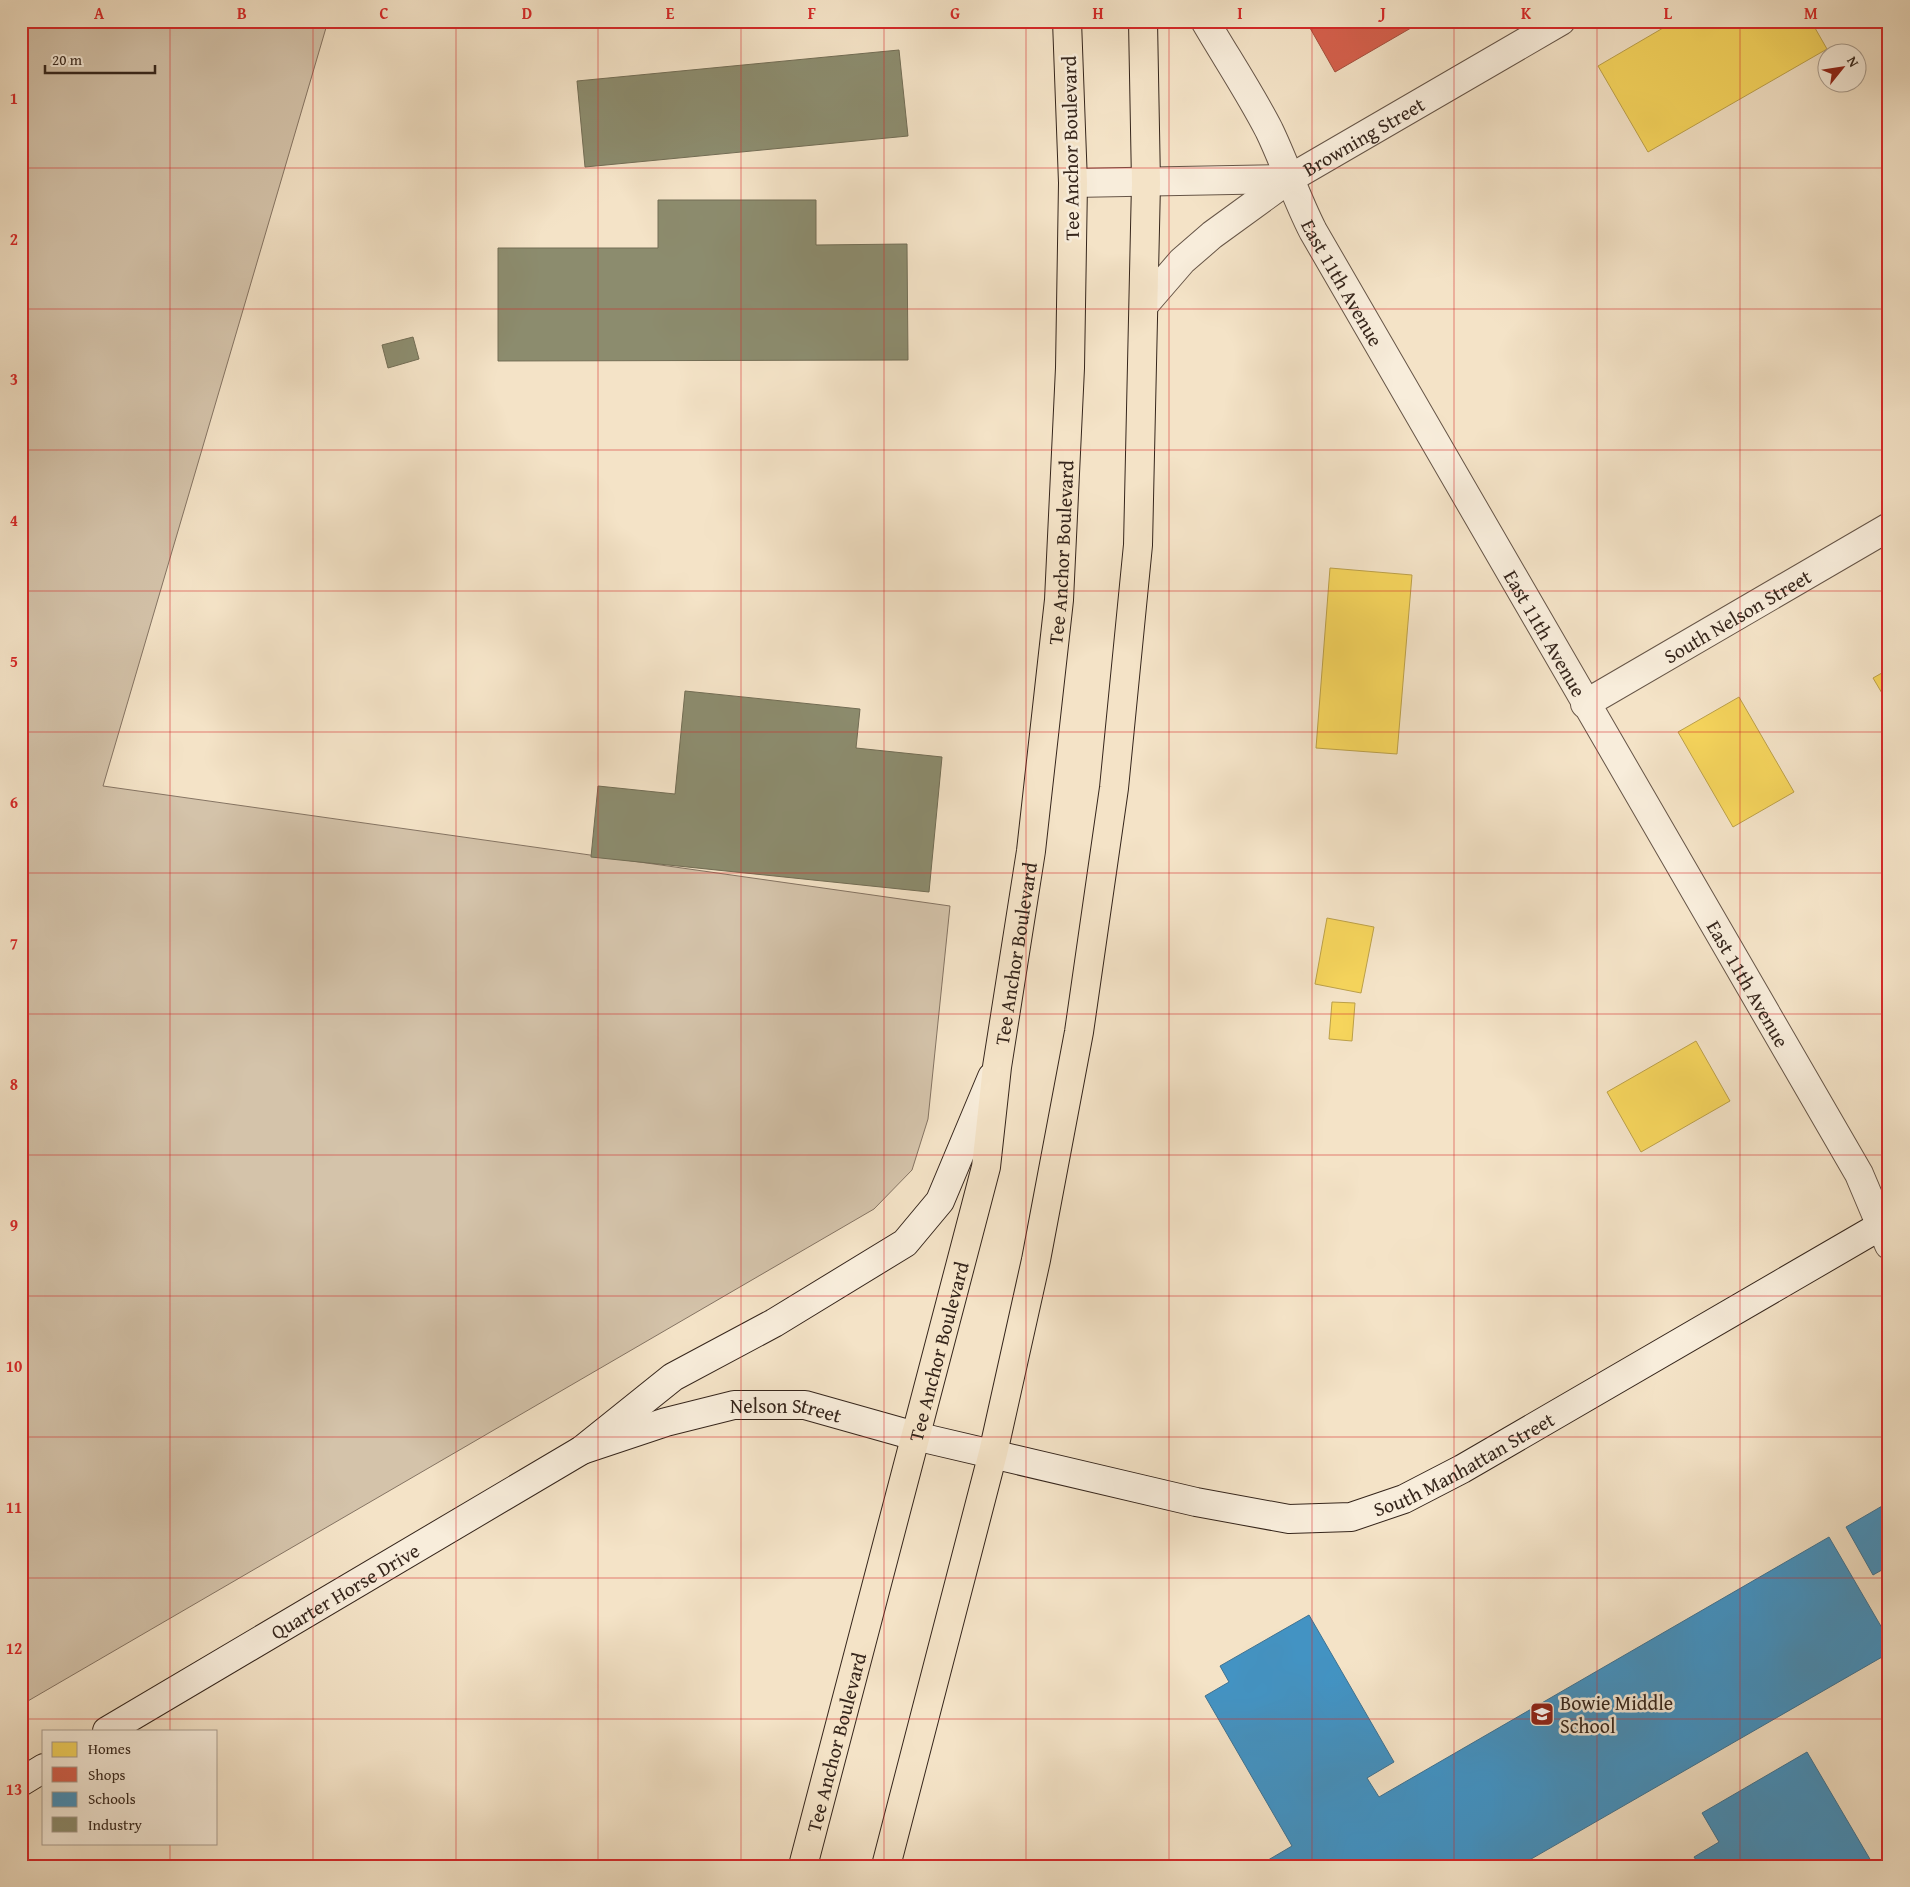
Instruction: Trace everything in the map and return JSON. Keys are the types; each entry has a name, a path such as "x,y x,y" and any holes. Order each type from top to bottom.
{"main road":[{"name":"Tee Anchor Boulevard","path":"803,1866 986,1167 997,1067 1031,851 1059,600 1070,368 1073,183 1066,21"},
{"path":"886,1866 993,1453 1036,1260 1079,1032 1114,788 1138,544 1146,183 1143,21"},
{"name":"East 11th Avenue","path":"1205,21 1268,128 1298,203 1318,240 1859,1174 1886,1231"},
{"name":"Browning Street","path":"1073,183 1289,179 1562,21"},
{"path":"1144,306 1182,261 1212,235 1289,179"},
{"name":"South Nelson Street","path":"1586,704 1889,527"},
{"path":"582,1450 673,1378 774,1323 905,1243 940,1201 997,1067"},
{"name":"South Manhattan Street","path":"993,1453 1196,1502 1289,1519 1351,1517 1404,1499 1462,1469 1886,1231"},
{"name":"Nelson Street","path":"582,1450 666,1422 734,1405 805,1405 916,1436 993,1453"},
{"name":"Quarter Horse Drive","path":"109,1730 582,1450"},
{"path":"21,1782 42,1769"}],"shaded area":[{"path":"21,21 328,21 103,786 950,906 928,1119 912,1170 874,1209 21,1705"}],"building: Homes":[{"path":"1675,21 1811,21 1823,42 1818,42 1818,54 1648,152 1598,66"},
{"path":"1330,568 1412,575 1397,754 1316,748"},
{"path":"1889,669 1889,705 1873,678"},
{"path":"1739,697 1794,792 1733,827 1678,732"},
{"path":"1327,918 1374,927 1361,993 1315,984"},
{"path":"1332,1002 1355,1003 1352,1041 1329,1039"},
{"path":"1696,1041 1730,1101 1641,1152 1607,1092"}],"building: Shops":[{"path":"1306,21 1423,21 1335,72"}],"building: Schools":[{"path":"1889,1502 1889,1566 1873,1575 1846,1527"},
{"path":"1829,1537 1889,1640 1889,1653 1519,1866 1258,1866 1292,1846 1205,1696 1229,1682 1220,1666 1309,1615 1394,1762 1367,1778 1379,1797"},
{"path":"1807,1752 1874,1866 1700,1866 1694,1857 1719,1842 1702,1813"}],"building: Industry":[{"path":"899,50 908,136 585,167 577,81"},
{"path":"658,200 816,200 816,245 907,244 908,360 498,361 498,248 658,248"},
{"path":"413,337 419,359 388,368 382,345"},
{"path":"685,691 860,709 856,748 942,757 929,892 591,857 598,786 675,794"}],"place":[{"name":"Bowie Middle School","path":"1542,1714"}]}
